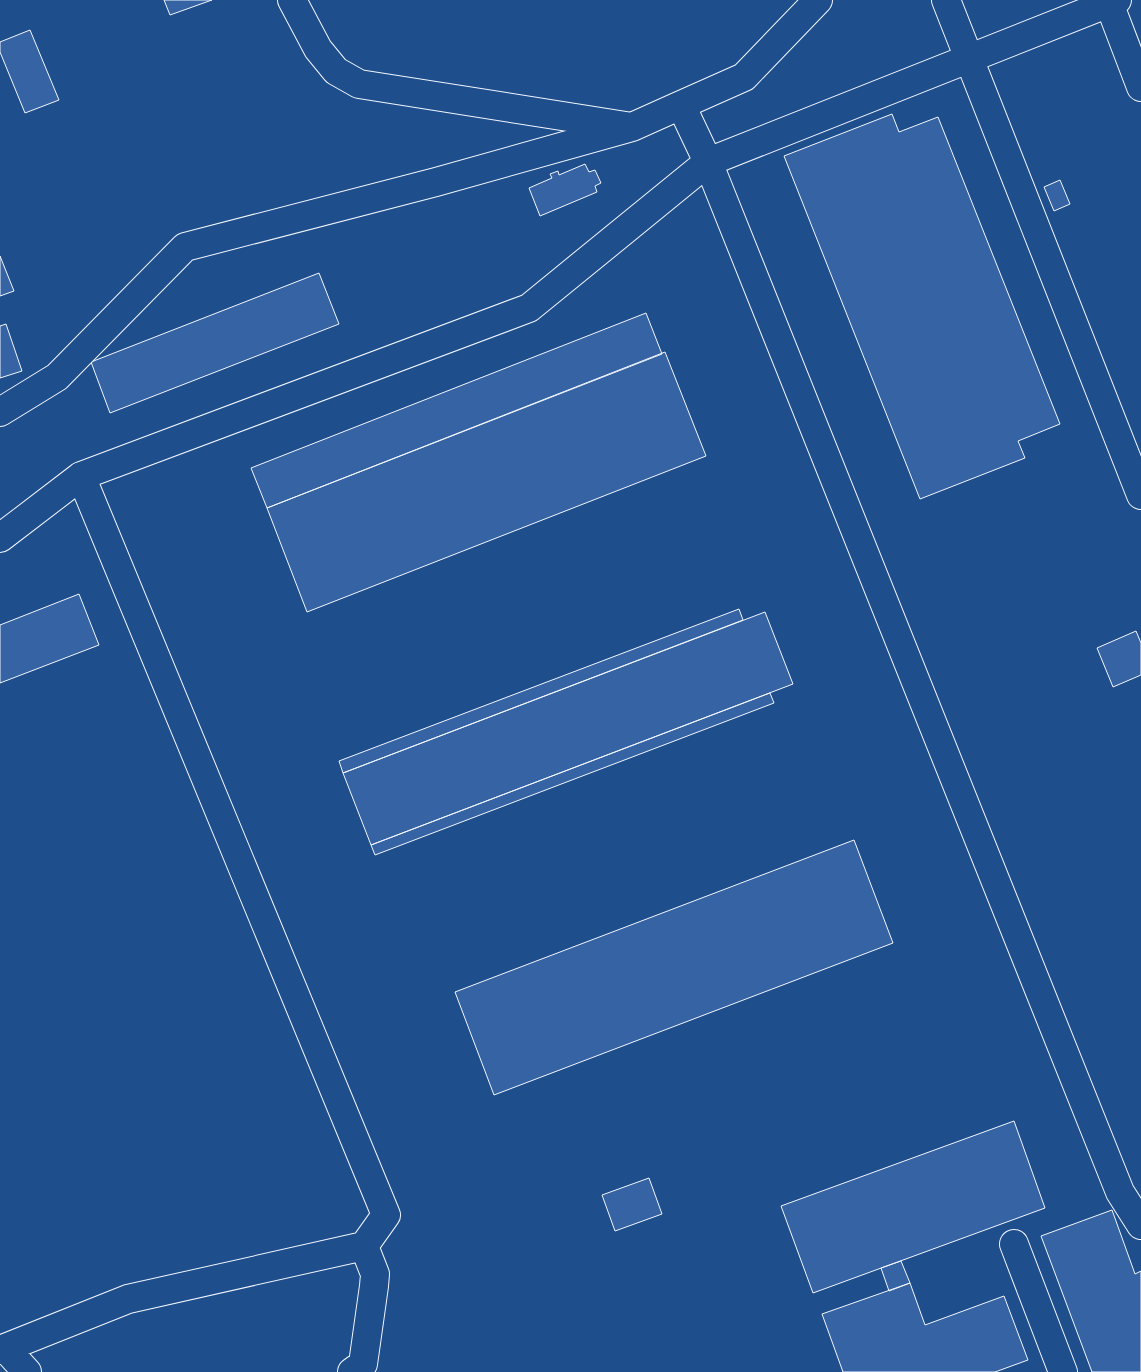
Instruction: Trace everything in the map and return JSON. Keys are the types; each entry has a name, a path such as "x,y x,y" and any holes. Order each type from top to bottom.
{"lane":[{"path":"292,0 318,50 336,71 360,84 632,127"},
{"path":"0,412 57,378 185,246 436,182 632,127 744,77 818,0"},
{"path":"946,0 1139,485"},
{"path":"0,538 81,476 529,308 708,162 968,58 1113,2 1141,87"},
{"path":"681,105 708,162 1120,1192 1141,1225"},
{"path":"27,1372 3,1349 128,1299 364,1246 386,1216 81,476"},
{"path":"1014,1244 1064,1372"},
{"path":"364,1246 375,1274 365,1369"}],"building":[{"path":"164,0 212,0 170,15"},
{"path":"30,30 59,100 25,113 0,52 0,42"},
{"path":"892,114 899,132 938,117 1060,424 1018,441 1025,458 920,499 784,156"},
{"path":"585,164 589,172 595,170 601,183 595,186 597,192 540,216 529,188 552,178 550,174 558,171 559,175"},
{"path":"1060,180 1070,204 1054,211 1044,187"},
{"path":"0,256 14,291 0,296"},
{"path":"319,273 339,324 110,413 91,362"},
{"path":"646,313 662,354 267,508 251,468"},
{"path":"6,324 22,371 0,378 0,326"},
{"path":"665,352 706,456 307,612 267,508"},
{"path":"79,594 99,645 0,683 0,625"},
{"path":"739,609 743,620 343,773 339,761"},
{"path":"765,612 793,684 371,845 343,773"},
{"path":"1136,631 1141,643 1141,675 1113,687 1097,648"},
{"path":"770,693 774,703 375,855 371,845"},
{"path":"854,840 893,943 494,1095 455,992"},
{"path":"1014,1121 1045,1208 813,1293 781,1206"},
{"path":"649,1178 662,1214 615,1231 602,1195"},
{"path":"1112,1210 1135,1274 1141,1271 1141,1372 1092,1372 1041,1236"},
{"path":"901,1261 910,1283 889,1291 881,1268"},
{"path":"910,1283 925,1325 1004,1296 1028,1360 995,1372 843,1372 822,1314"}]}
